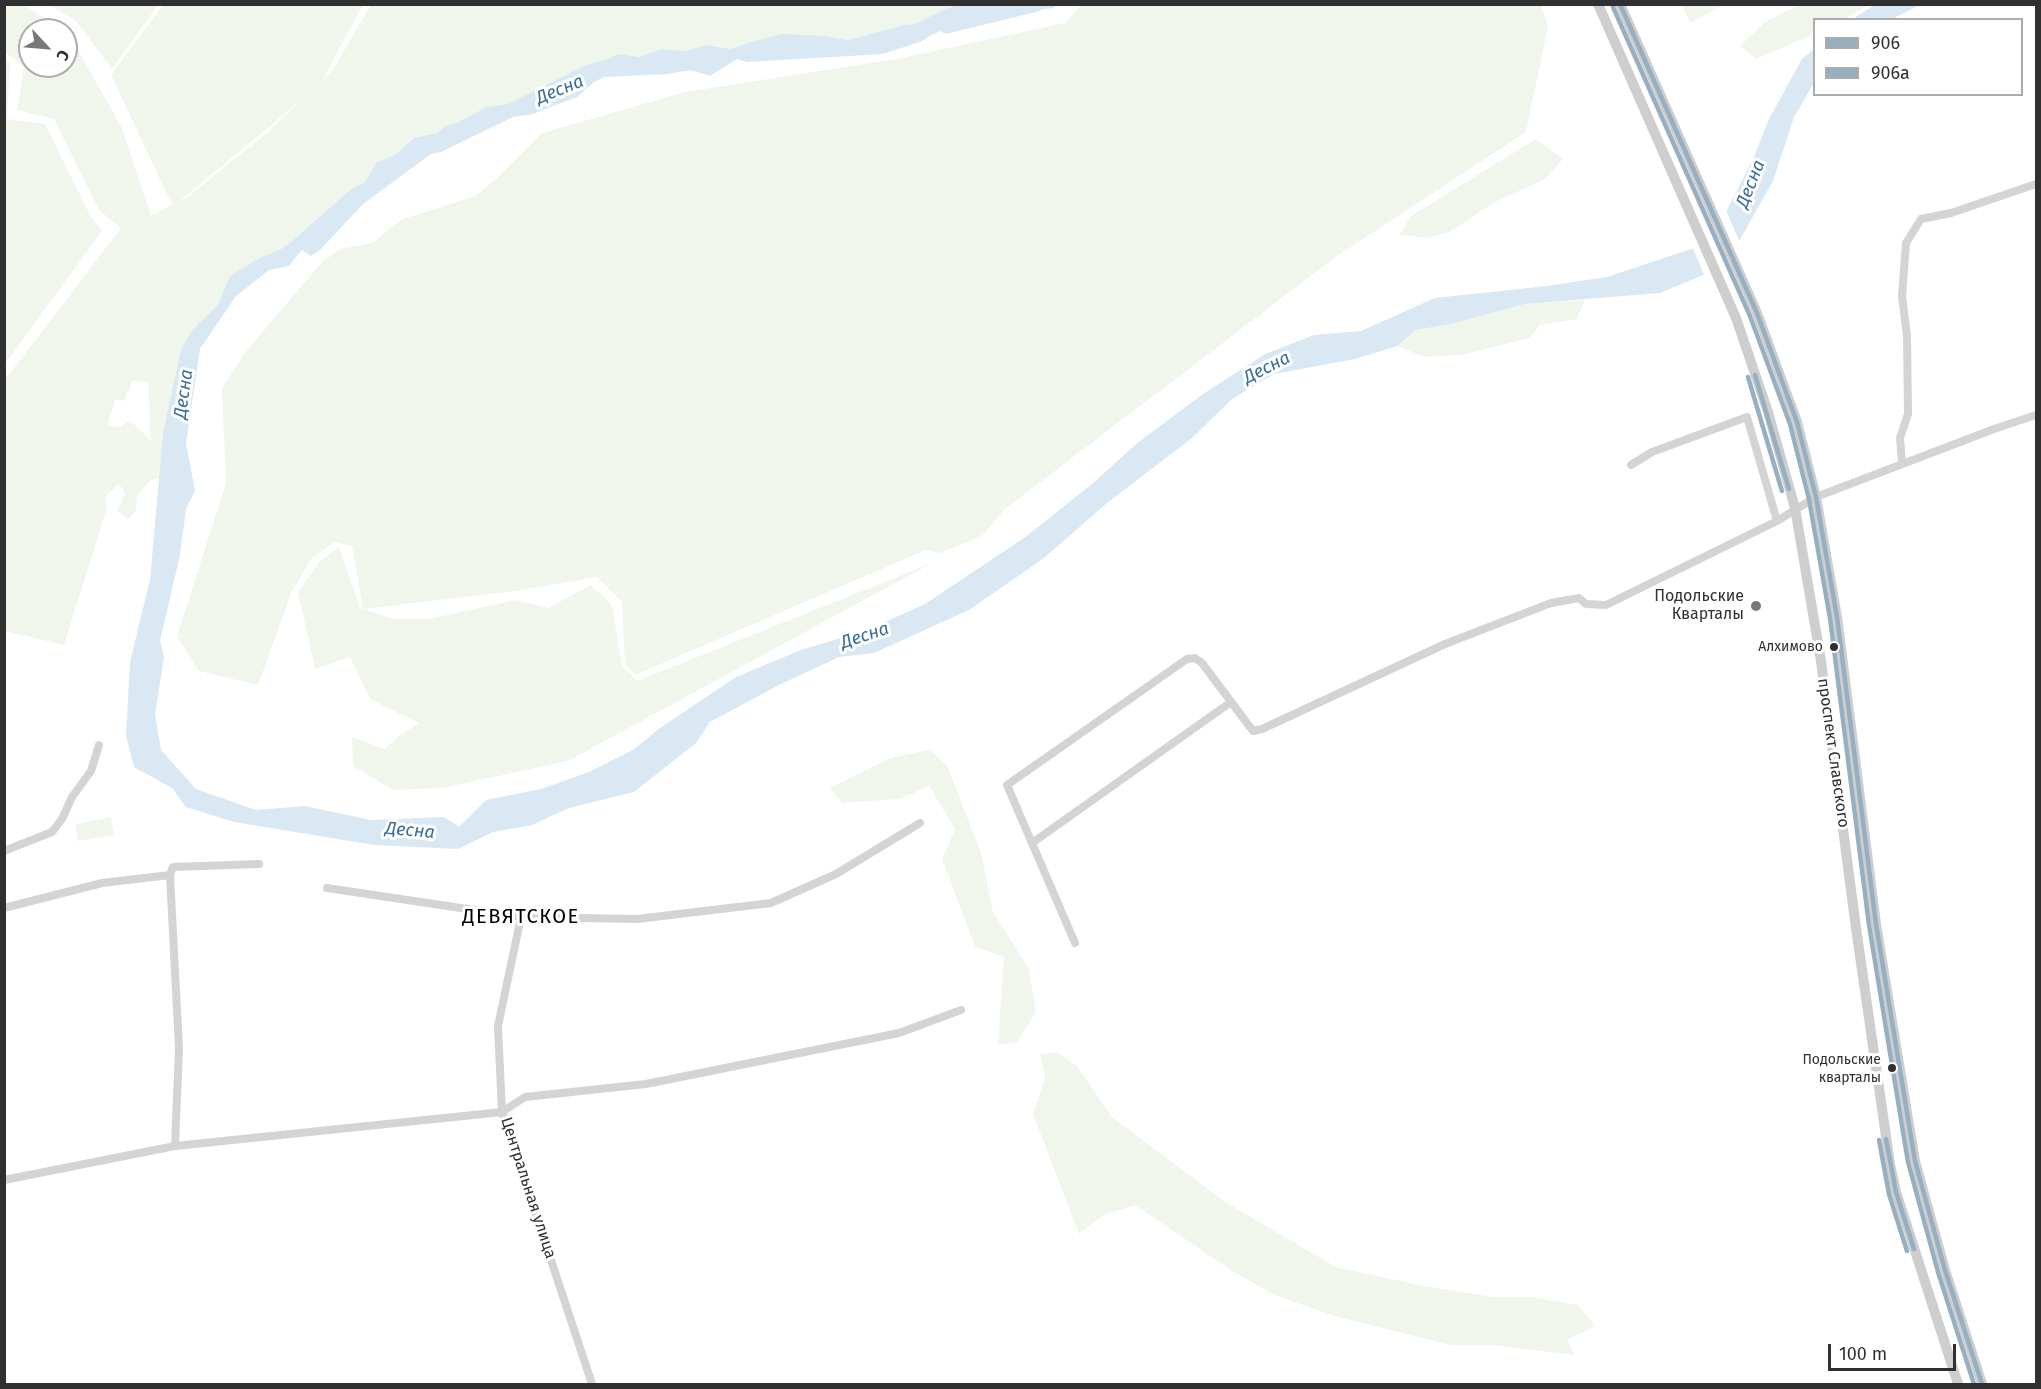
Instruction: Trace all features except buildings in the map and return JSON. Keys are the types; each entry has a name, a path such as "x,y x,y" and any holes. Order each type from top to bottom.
{"main road":[{"name":"проспект Славского","path":"1598,4 1736,318 1768,412 1795,508 1821,662 1857,939 1890,1164 1896,1191 1958,1384"},
{"name":"проспект Славского","path":"1620,4 1757,313 1792,407 1816,496 1837,617 1878,936 1915,1161 1945,1270 1982,1384"}],"street":[{"path":"1902,463 1900,438 1908,414 1907,336 1902,296 1906,243 1921,219 1951,213 2037,184"},
{"path":"1075,943 1007,785 1187,659 1195,658 1202,663 1252,730 1262,729 1445,644 1551,603 1580,598 1586,604 1606,605 1777,522 1816,496 2037,415"},
{"path":"1631,465 1652,453 1747,417 1777,522"},
{"path":"1032,843 1231,702"},
{"path":"4,851 52,832 62,819 72,797 92,771 99,745"},
{"path":"327,888 520,917 637,919 771,903 836,874 920,823"},
{"path":"175,1146 179,1049 170,875 173,867 259,864"},
{"path":"4,908 102,883 170,875"},
{"name":"Центральная улица","path":"520,917 498,1026 502,1112 592,1384"},
{"path":"4,1180 175,1146 502,1112 525,1097 646,1084 899,1033 961,1010"}],"shaded area":[{"path":"1541,4 1548,26 1526,132 1337,256 1005,509 983,535 941,553 926,550 635,675 625,663 622,602 597,577 515,591 364,609 394,619 429,619 515,600 548,608 591,585 612,605 622,666 637,681 932,563 568,761 443,788 393,790 353,766 352,737 385,749 400,735 419,723 370,699 350,657 315,669 298,592 318,563 339,547 360,608 363,609 352,546 335,542 312,558 292,591 258,685 199,671 177,636 226,483 222,388 244,354 321,263 340,249 373,243 400,220 475,196 494,181 542,133 685,92 896,59 1065,23 1081,5"},
{"path":"1801,4 1869,5 1846,18 1813,18 1813,34 1756,59 1740,46 1765,22"},
{"path":"5,5 24,5 44,18 18,18 18,62 5,52"},
{"path":"49,5 158,5 112,69 78,24 78,18 71,18"},
{"path":"163,5 363,5 323,79 332,71 371,5 958,5 915,24 848,40 827,36 751,42 730,49 707,45 685,51 661,49 641,57 617,54 586,65 508,104 486,107 457,123 445,126 437,133 414,138 396,154 376,163 365,182 351,189 290,243 230,276 217,306 192,330 181,349 163,433 159,479 151,480 137,495 136,510 128,519 117,511 125,493 119,484 105,497 107,508 64,645 5,631 4,381 121,228 99,210 54,119 17,110 22,78 78,78 78,50 121,126 151,215 172,205 111,75","holes":["306,96 268,132 185,199 181,200","133,381 148,382 151,441 135,425 127,421 121,427 108,425 115,399 124,401"]},
{"path":"1682,5 1723,5 1690,23"},
{"path":"5,59 10,63 7,119 45,124 89,213 102,231 5,364"},
{"path":"1536,139 1563,159 1545,179 1493,203 1450,232 1427,238 1399,235 1411,216"},
{"path":"1585,300 1577,319 1540,325 1530,338 1462,355 1424,357 1397,346 1416,330 1451,324 1525,304"},
{"path":"929,750 947,765 981,853 993,912 1029,969 1036,1012 1017,1042 998,1045 1004,957 975,947 942,859 955,829 929,786 900,799 842,803 830,788 893,757"},
{"path":"111,817 114,835 78,841 75,824"},
{"path":"1057,1052 1077,1066 1111,1116 1225,1202 1336,1267 1424,1286 1494,1297 1533,1297 1578,1305 1595,1326 1567,1340 1575,1355 1490,1345 1450,1345 1338,1317 1274,1295 1232,1271 1135,1205 1102,1216 1079,1234 1033,1114 1045,1078 1040,1054"}],"water":[{"path":"1874,4 1920,5 1894,18 1854,18"},
{"path":"958,5 1058,5 1053,8 996,15 985,14 931,35 922,41 883,54 747,62 737,59 710,76 690,70 668,74 604,77 594,82 577,97 533,114 513,117 441,152 431,154 363,204 320,250 311,256 302,250 289,266 269,270 236,296 200,349 186,443 195,491 186,509 180,555 160,641 164,658 155,714 161,750 196,789 256,810 305,806 371,820 444,817 459,827 486,800 541,789 589,772 633,750 660,728 736,677 801,650 867,630 925,604 1024,538 1092,484 1136,444 1203,394 1265,354 1314,335 1361,331 1435,298 1607,277 1697,247 1724,216 1753,159 1769,119 1802,59 1813,50 1813,85 1794,117 1773,181 1725,266 1660,293 1525,304 1451,324 1416,330 1397,346 1355,359 1274,374 1232,399 1192,438 1107,503 1044,558 969,610 874,653 839,657 779,685 710,722 696,743 634,792 569,808 532,825 493,832 458,849 374,845 234,822 186,807 172,788 134,767 126,736 130,662 150,580 163,433 181,349 192,330 217,306 230,276 290,243 351,189 365,182 376,163 396,154 414,138 437,133 445,126 457,123 486,107 508,104 586,65 618,54 640,57 661,49 685,51 707,45 730,49 782,34 827,36 848,40 915,24"}],"pier":[{"path":"1725,208 1741,245 1727,268 1705,277 1692,246"}],"waterway":[{"name":"Десна","path":"947,26 1037,4"}],"transit line":[{"name":"906","path":"1620,4 1757,313 1797,422 1816,497 1837,617 1876,924 1915,1161 1945,1270 1982,1384"},
{"name":"906а","path":"1613,7 1750,316 1790,424 1809,499 1830,618 1869,925 1908,1162 1938,1272 1974,1384"},
{"name":"906","path":"1755,375 1789,489"},
{"name":"906а","path":"1748,377 1782,491"},
{"name":"906","path":"1886,1139 1896,1192 1914,1249"},
{"name":"906а","path":"1879,1140 1889,1194 1907,1251"}],"place":[{"name":"Подольские Кварталы","path":"1756,606"},
{"name":"Алхимово","path":"1834,647"},
{"name":"Подольские кварталы","path":"1892,1068"}],"district":[{"name":"ДЕВЯТСКОЕ","path":"521,917"}]}
